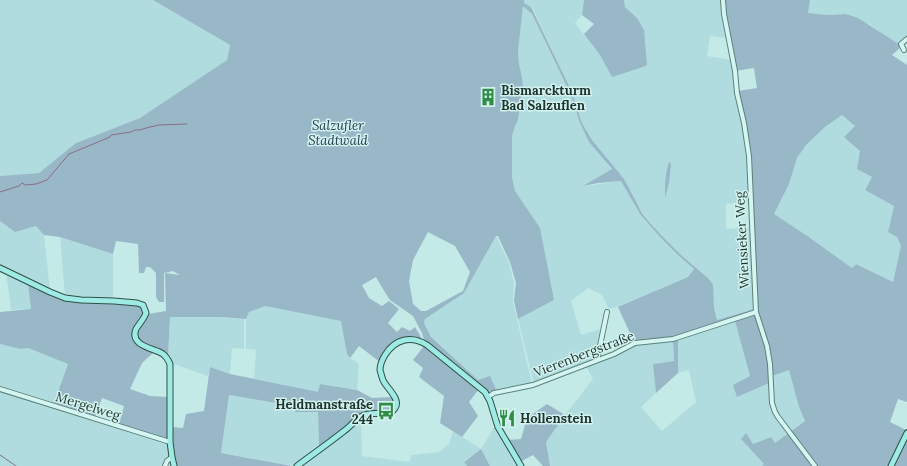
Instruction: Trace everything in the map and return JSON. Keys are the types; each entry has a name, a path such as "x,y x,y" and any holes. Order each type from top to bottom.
{"main road":[{"path":"0,268 65,298 125,301 143,305 146,313 136,330 135,334 137,339 142,346 162,353 167,357 170,364 170,442 174,466"},
{"path":"297,466 346,430 360,417 369,414 387,413 395,409 396,400 383,380 380,370 383,358 388,351 395,344 407,340 415,340 427,345 485,392 490,401 498,427 521,466"},
{"path":"891,466 907,434"}],"street":[{"name":"Wiensieker Weg","path":"723,0 724,14 734,63 736,93 744,123 749,156 756,312 767,346 770,364 772,403 775,412 815,466"},
{"path":"904,50 902,44 907,40"},
{"path":"597,360 607,312"},
{"name":"Vierenbergstraße","path":"488,396 533,385 614,354 636,343 673,339 756,312"},
{"name":"Mergelweg","path":"0,389 170,442"},
{"path":"165,466 167,461 172,457"}],"shaded area":[{"path":"0,0 153,0 230,45 227,60 140,118 76,143 39,173 0,176"},
{"path":"524,0 584,0 582,15 575,23 600,55 612,77 637,18 625,7 624,0 722,0 728,38 710,36 707,56 732,60 735,93 743,123 750,202 726,204 726,229 750,227 754,309 717,320 709,279 680,254 650,223 592,140 582,123 571,90 532,7 524,3"},
{"path":"810,0 907,0 907,37 897,43 870,25 847,14 828,15 807,13"},
{"path":"523,5 532,14 570,93 580,123 589,141 612,170 585,186 621,181 640,214 660,237 694,269 688,277 618,307 609,309 602,295 588,288 571,301 581,335 600,329 594,360 534,384 518,319 554,300 515,191 512,177 512,136 518,120 523,87 518,51"},
{"path":"842,115 855,126 860,151 872,177 865,190 894,206 888,231 897,237 901,246 893,282 856,264 852,268 774,214 789,184 797,158 806,145 825,127"},
{"path":"0,221 15,232 36,226 44,235 50,291 0,266"},
{"path":"496,236 509,263 514,283 513,302 532,384 497,392 478,380 431,337 424,323 425,319 464,293"},
{"path":"60,237 113,254 113,300 65,297"},
{"path":"6,273 28,284 31,309 11,310"},
{"path":"265,306 342,321 347,354 359,364 357,390 320,384 318,393 254,380 256,350 246,349 246,319 249,312"},
{"path":"170,317 223,317 244,319 244,349 232,348 230,374 210,367 208,376 171,363 168,356"},
{"path":"735,321 750,376 737,397 771,382 772,376 789,369 799,407 805,421 774,444 771,437 753,444 746,434 741,439 764,464 762,466 550,466 546,442 593,379 585,365 635,344 673,340 674,361 653,364 656,393 641,407 662,431 696,402 689,370 678,373 677,339"},
{"path":"0,344 20,349 28,348 68,364 54,403 0,387"},
{"path":"0,390 168,443 170,455 164,466 0,466"},
{"path":"229,395 295,406 295,412 318,412 319,448 294,466 221,453"},
{"path":"361,418 362,456 409,462 412,455 439,452 449,444 453,431 481,449 464,461 467,466 300,466"},
{"path":"496,424 520,466 490,466 481,449"}],"green space":[{"name":"Salzufler Stadtwald","path":"153,0 524,0 524,3 531,7 571,90 582,123 592,140 624,179 642,213 650,223 680,254 709,279 713,285 714,308 717,320 754,309 769,362 769,383 737,397 733,385 750,376 735,321 678,339 678,373 656,393 653,364 674,361 673,340 634,342 618,307 688,277 694,269 660,237 640,214 621,181 583,186 612,169 589,142 580,123 570,93 532,14 523,6 518,51 523,87 518,120 512,136 512,177 515,191 540,228 554,300 518,319 514,301 516,283 510,262 498,236 496,236 464,293 425,319 424,323 431,337 478,380 490,376 497,392 488,394 424,340 413,316 390,300 376,277 362,285 369,298 382,306 389,301 399,309 388,323 397,332 402,327 410,331 415,327 421,337 420,339 401,340 380,362 359,346 350,358 347,354 341,321 265,306 249,312 246,319 223,317 170,317 168,356 142,344 137,335 142,321 148,314 166,311 165,273 180,275 173,271 164,273 164,302 159,302 156,297 156,273 150,267 146,267 144,273 139,273 138,244 116,241 113,254 60,237 44,235 36,226 15,232 0,221 0,176 39,173 76,143 140,118 227,60 230,45","holes":["428,232 455,246 470,272 463,291 426,311 421,311 413,304 409,281 413,260"]},
{"path":"584,0 624,0 625,7 637,18 644,30 647,65 612,77 600,55 584,34 594,24 582,15"},
{"path":"724,0 810,0 808,13 828,15 846,14 858,18 902,46 892,55 907,65 907,402 898,399 890,422 906,430 888,466 762,466 764,464 741,439 746,433 753,444 771,437 775,443 805,421 799,407 789,370 772,376 771,365 757,311 750,156 738,91 757,88 754,68 735,71","holes":["842,115 855,126 844,137 860,151 857,169 872,177 865,190 894,206 888,232 897,237 901,246 893,282 856,264 852,268 774,214 789,184 797,158 806,145 825,127"]},
{"path":"669,162 671,164 669,183 665,198 666,175"},
{"path":"28,284 65,299 114,301 142,306 144,314 135,328 136,340 154,352 142,363 130,389 150,396 168,397 168,439 119,425 124,406 102,398 95,417 54,403 68,364 28,348 20,349 0,344 0,312 31,309"},
{"path":"424,346 479,389 469,402 478,416 462,437 440,423 444,396 419,377 423,368 413,360"},
{"path":"210,367 230,374 318,392 320,384 357,390 372,398 392,397 395,406 392,410 387,412 369,412 319,448 318,412 295,412 295,406 229,395 221,453 292,466 176,466 172,446 171,427 183,428 186,414 204,411"},
{"path":"547,404 565,415 546,442 550,466 543,466 533,455 520,462 507,440 521,439 527,418"},
{"path":"907,437 907,466 893,466"},
{"path":"481,449 490,466 467,466 464,462"}],"waterway":[{"path":"0,192 19,186 22,183 26,185 36,184 47,180 69,154 110,137 111,135 159,125 187,124"},
{"path":"0,455 16,466"}],"place":[{"name":"Bismarckturm Bad Salzuflen","path":"488,97"},
{"name":"Heldmanstraße 244","path":"386,411"},
{"name":"Hollenstein","path":"507,418"}]}
